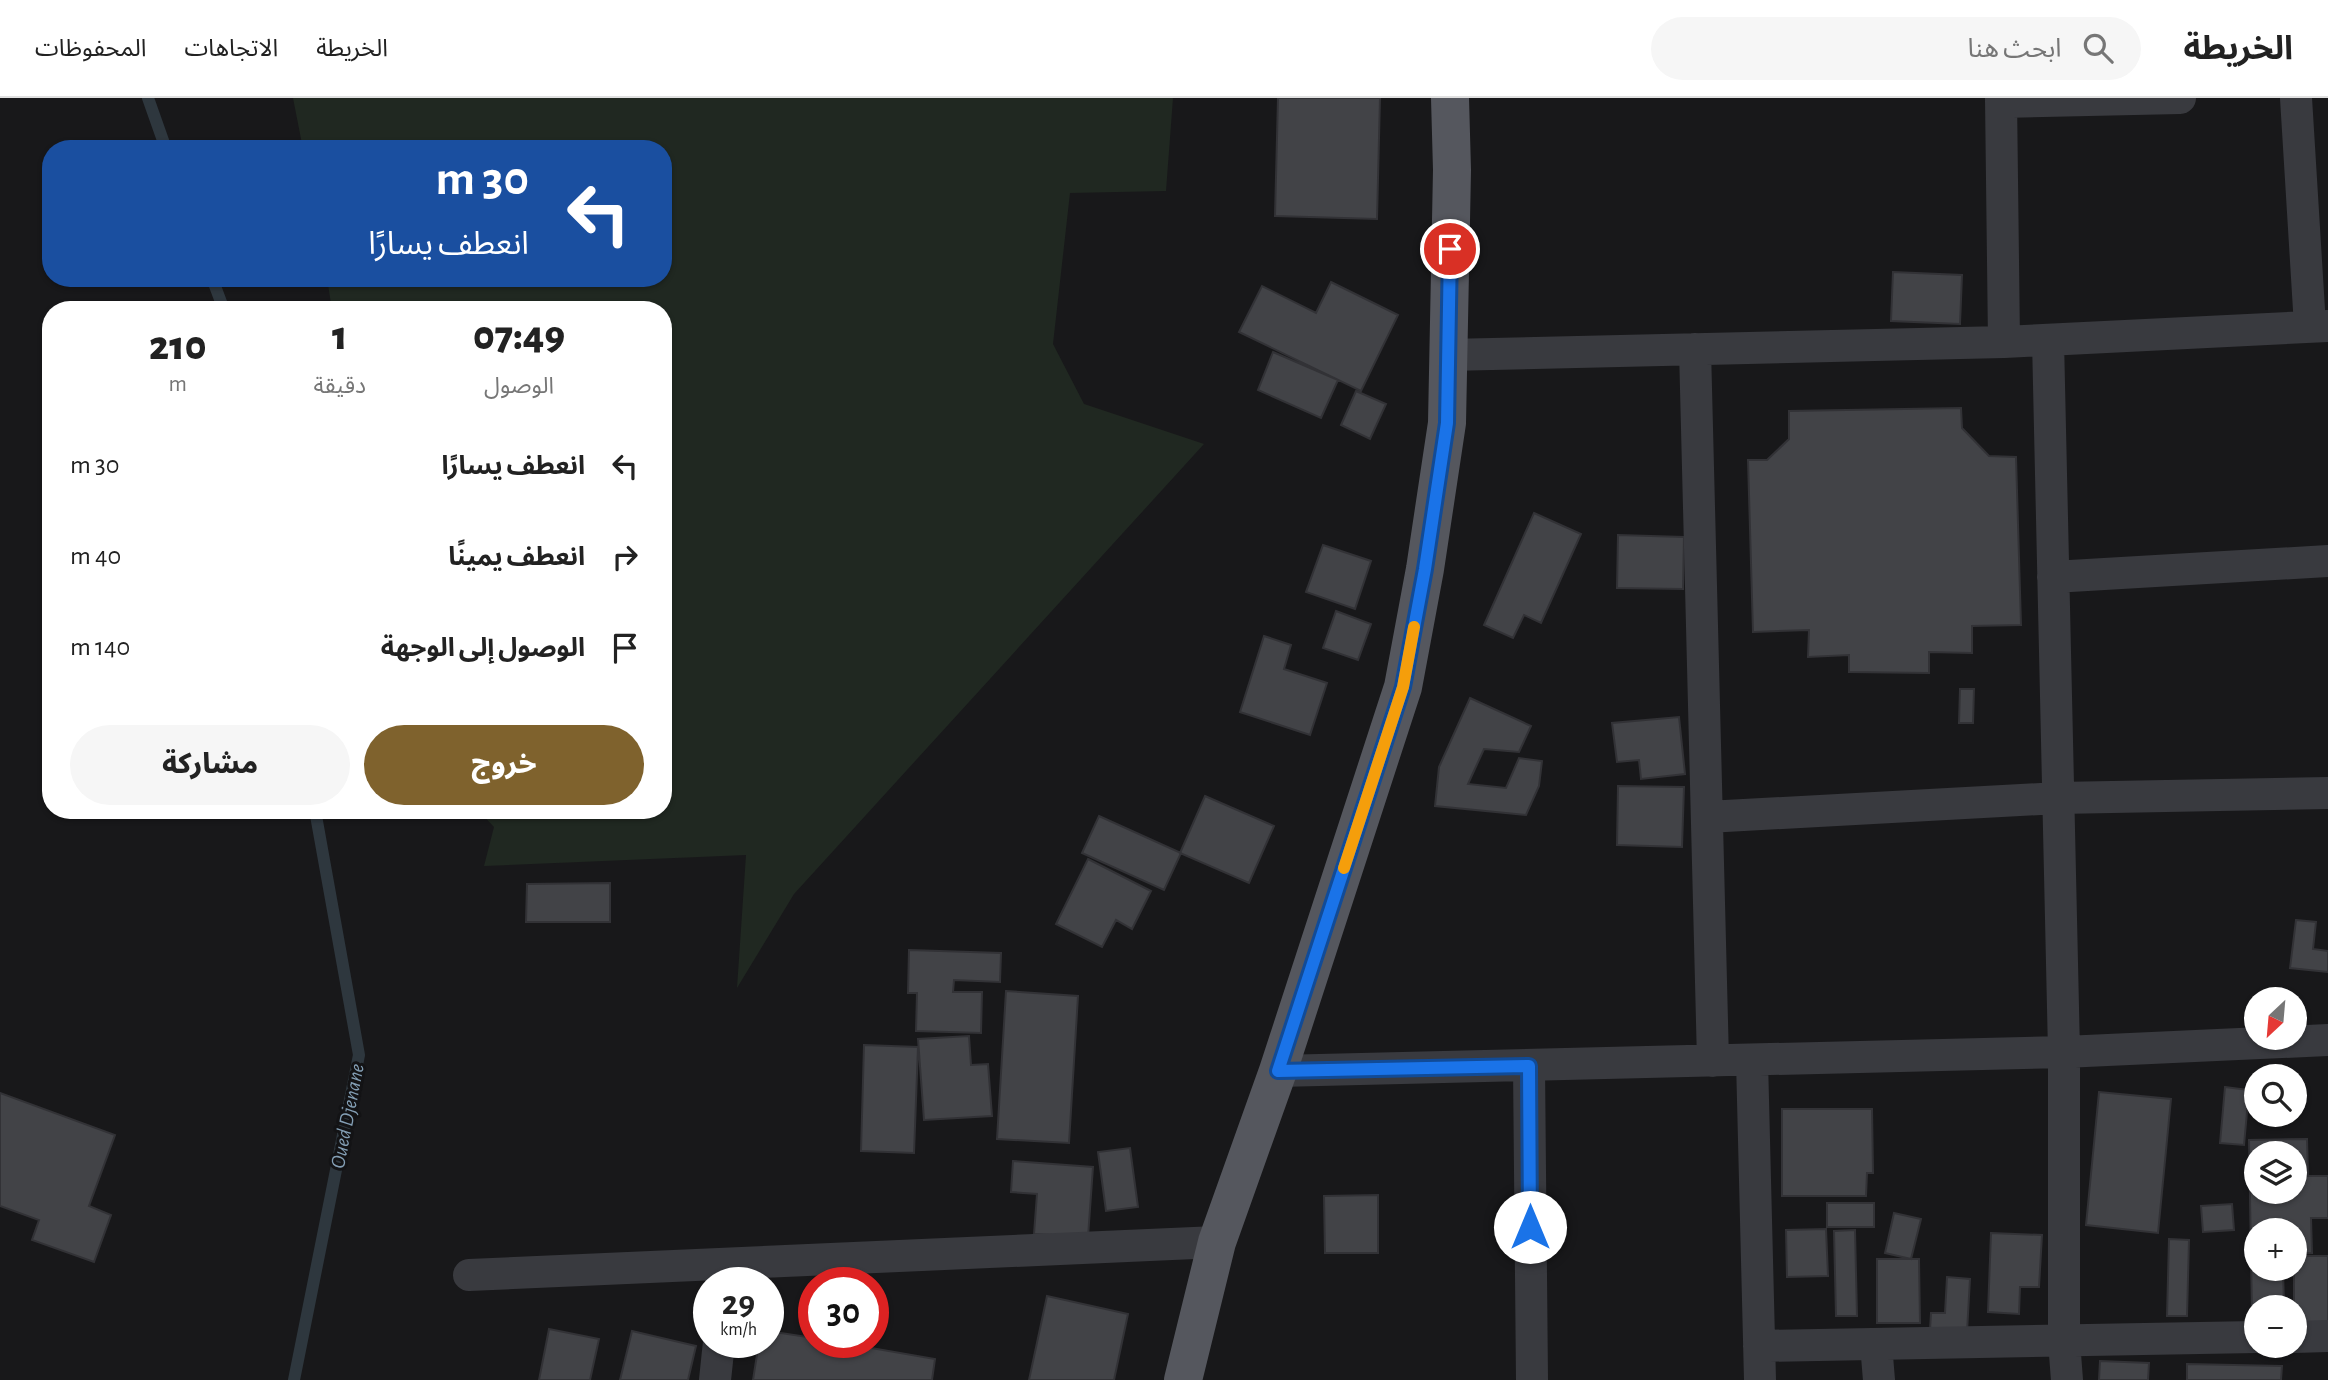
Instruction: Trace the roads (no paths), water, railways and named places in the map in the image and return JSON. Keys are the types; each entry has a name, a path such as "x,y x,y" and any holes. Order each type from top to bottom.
{"main road":[{"path":"1183,1380 1217,1242 1278,1071 1403,687 1425,569 1447,423 1452,170 1450,98"}],"street":[{"path":"2004,342 2001,100 2180,98"},
{"path":"1447,355 2004,342 2319,326 2296,98"},
{"path":"2048,340 2064,1052 2064,1341 2067,1380"},
{"path":"1695,348 1713,1061"},
{"path":"2053,577 2328,561"},
{"path":"1707,817 2058,798 2328,793"},
{"path":"1278,1071 2064,1052 2328,1040"},
{"path":"1752,1060 1760,1380"},
{"path":"1529,1066 1532,1380"},
{"path":"784,1269 1217,1242"},
{"path":"469,1275 693,1273"},
{"path":"2307,1336 2328,1336"},
{"path":"1759,1346 2244,1337"},
{"path":"1877,1344 1879,1380"},
{"path":"715,1380 717,1358"}],"waterway":[{"name":"Oued Djenane","path":"148,98 163,140"},
{"name":"Oued Djenane","path":"215,287 221,301"},
{"name":"Oued Djenane","path":"294,1380 359,1055 317,819"}]}
